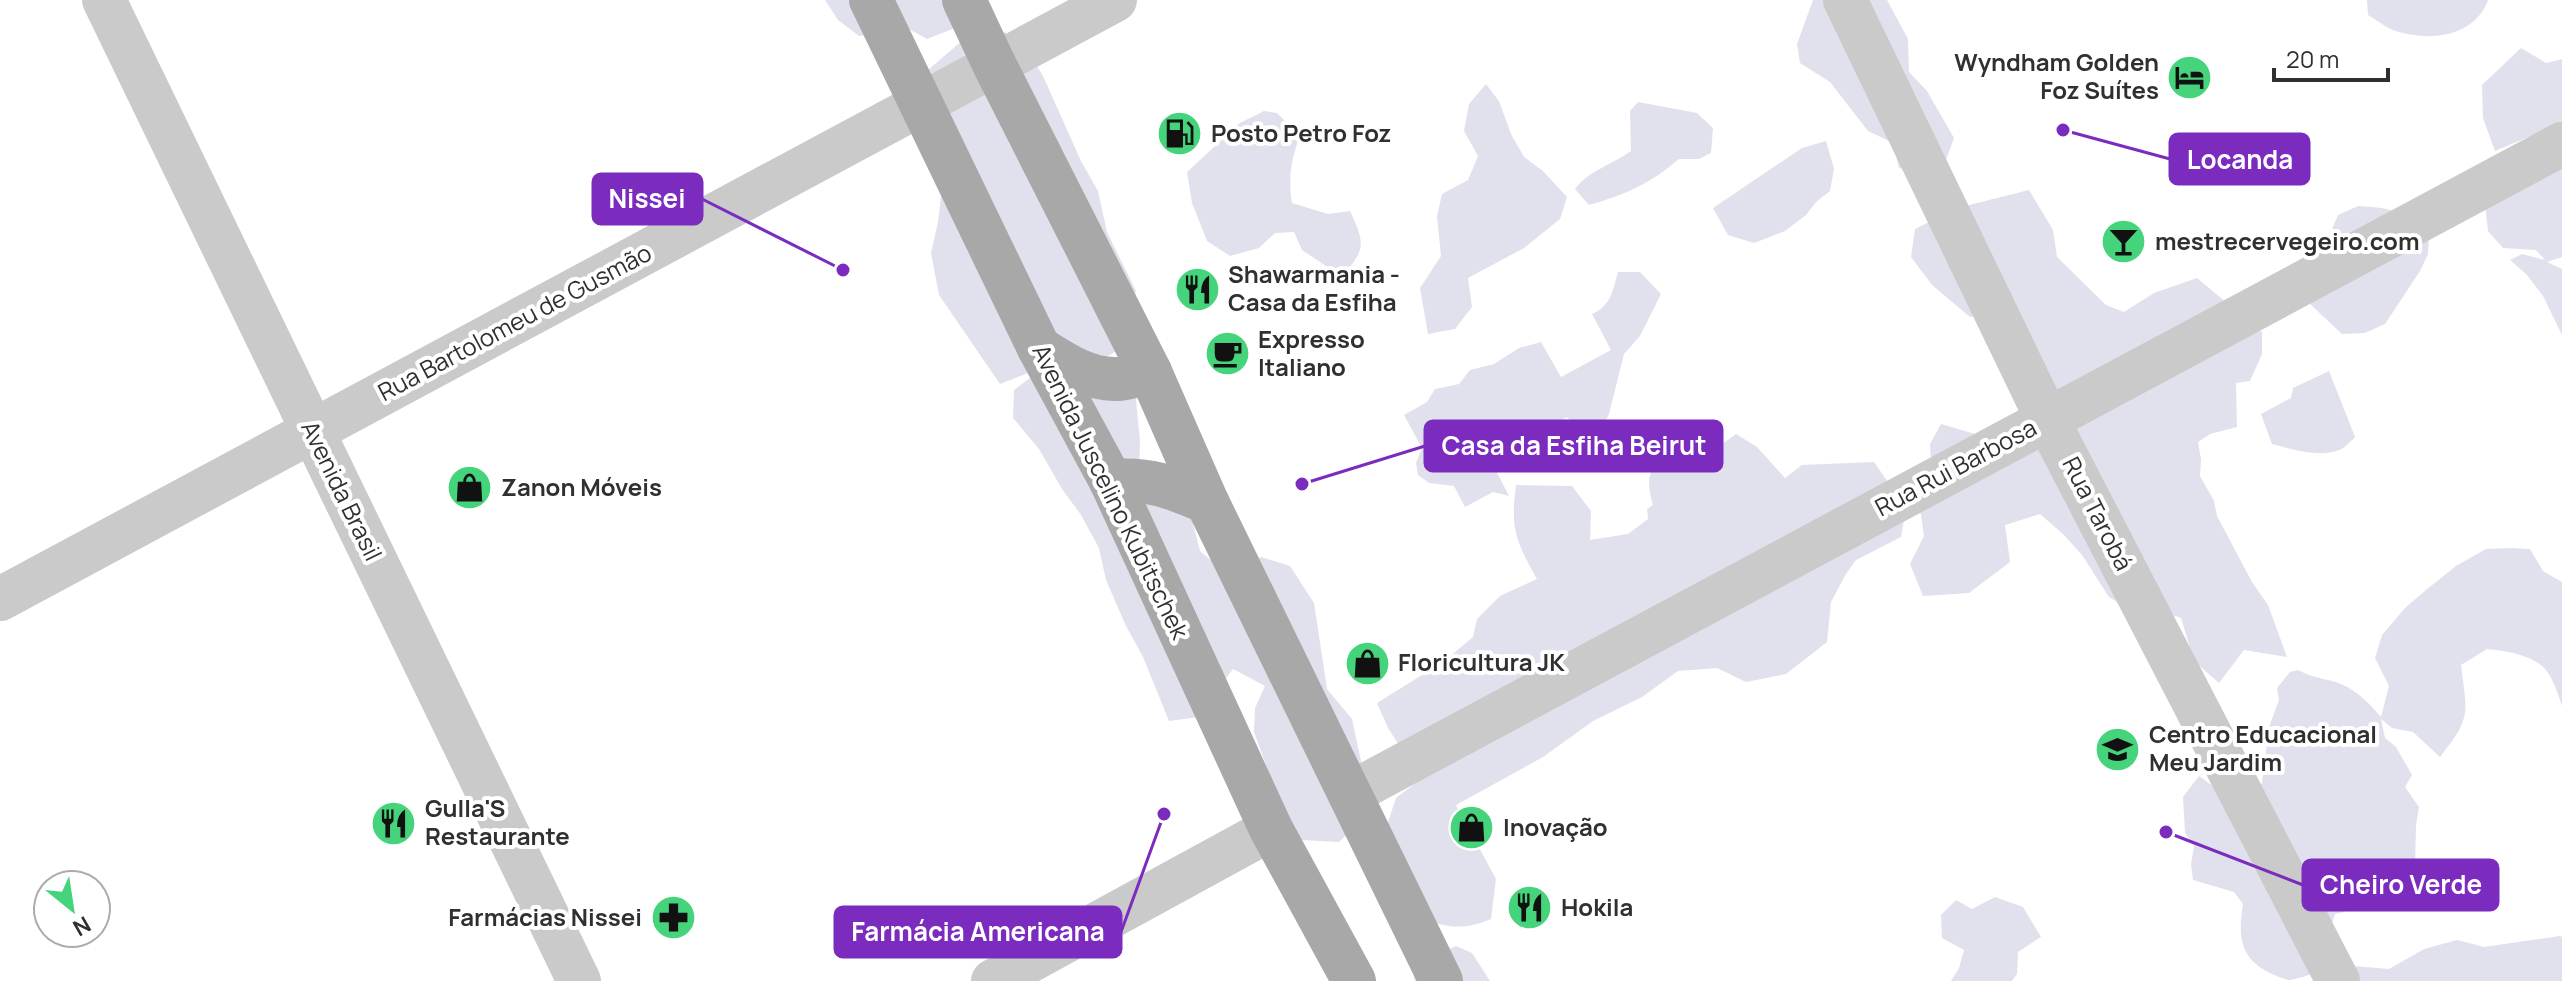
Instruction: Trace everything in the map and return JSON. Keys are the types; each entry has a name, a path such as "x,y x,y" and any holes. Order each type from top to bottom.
{"main road":[{"name":"Avenida Juscelino Kubitschek","path":"871,0 1039,348 1111,481 1271,829 1354,981"},
{"path":"964,0 1150,372 1207,502 1441,981"},
{"path":"1039,348 1077,371 1096,376 1118,379 1150,372"},
{"path":"1111,481 1155,482 1207,502"}],"street":[{"name":"Avenida Brasil","path":"104,0 579,981"},
{"name":"Rua Bartolomeu de Gusmão","path":"0,599 1115,0"},
{"name":"Rua Tarobá","path":"1845,0 2047,419 2338,981"},
{"name":"Rua Rui Barbosa","path":"1351,793 2562,144"},
{"path":"993,981 1271,829"}],"shaded area":[{"path":"825,0 984,0 975,20 927,39 896,22 884,34 859,36 838,20"},
{"path":"1813,0 1887,0 1908,39 1909,72 1927,91 1954,138 1946,160 1922,171 1899,168 1893,143 1868,131 1830,82 1800,63 1797,44"},
{"path":"2367,0 2488,0 2482,12 2462,29 2450,34 2422,36 2392,30 2368,15"},
{"path":"995,28 1020,39 1043,76 1098,191 1107,232 1136,291 1118,350 1096,363 1135,390 1140,441 1139,472 1192,520 1200,551 1230,576 1261,557 1290,566 1314,603 1327,689 1352,719 1372,812 1339,842 1281,839 1269,773 1254,732 1255,708 1265,686 1233,669 1220,686 1206,716 1169,721 1106,580 1099,548 1039,449 1013,418 1014,390 1046,366 1000,384 939,295 931,253 947,146 928,70 964,39"},
{"path":"2521,48 2546,63 2562,59 2562,123 2495,151 2483,118 2482,85"},
{"path":"1486,84 1499,101 1511,134 1524,157 1543,171 1567,197 1560,219 1524,248 1468,278 1472,307 1455,329 1428,334 1420,288 1441,256 1437,216 1442,194 1468,180 1478,156 1464,131 1469,104"},
{"path":"1638,102 1697,113 1713,128 1711,153 1699,159 1679,159 1637,187 1589,205 1575,189 1594,172 1631,151 1630,111"},
{"path":"1264,111 1277,113 1300,136 1291,169 1292,203 1328,214 1350,211 1361,246 1342,277 1302,250 1294,232 1275,233 1259,248 1230,256 1207,241 1192,203 1187,172 1240,123"},
{"path":"1826,141 1834,169 1830,191 1806,215 1785,231 1754,243 1728,235 1713,208 1802,148"},
{"path":"2562,149 2562,257 2547,262 2562,269 2562,335 2543,296 2510,260 2522,254 2545,260 2536,250 2503,248 2488,231 2485,204"},
{"path":"2029,190 2053,230 2057,257 2106,305 2124,312 2154,293 2197,278 2262,332 2262,354 2250,381 2236,383 2237,427 2210,434 2198,442 2200,476 2214,501 2217,516 2252,582 2268,605 2287,657 2244,650 2219,683 2194,661 2181,618 2152,608 2135,612 2109,597 2082,555 2040,514 2005,525 2010,562 1969,593 1923,596 1910,564 1924,536 1920,508 1932,477 1930,444 1941,424 1999,441 2038,417 1989,314 1970,317 1932,285 1911,257 1915,229 1957,208"},
{"path":"2358,206 2388,209 2413,220 2429,234 2428,254 2385,324 2365,333 2342,334 2309,303 2307,262 2330,234 2338,215"},
{"path":"1618,272 1640,272 1661,294 1640,336 1624,354 1609,414 1593,447 1567,417 1490,459 1509,496 1493,492 1465,507 1454,486 1429,483 1418,475 1416,463 1422,448 1404,415 1427,402 1435,389 1459,384 1470,370 1494,364 1519,348 1541,342 1561,377 1611,350 1592,314 1607,302"},
{"path":"2329,371 2355,437 2341,449 2323,453 2272,444 2261,414 2291,398 2293,388"},
{"path":"1736,434 1757,447 1785,478 1802,465 1874,462 1906,508 1901,537 1856,560 1831,602 1827,642 1786,674 1746,682 1717,668 1678,671 1642,697 1593,721 1543,757 1456,805 1496,879 1491,919 1461,927 1434,923 1413,915 1386,828 1396,798 1421,779 1388,728 1377,703 1443,662 1473,637 1477,619 1500,596 1537,579 1516,534 1516,485 1572,486 1591,511 1590,540 1628,534 1648,519 1647,509 1653,505 1650,475 1658,461 1683,441 1711,448"},
{"path":"2486,549 2530,549 2543,571 2562,582 2562,706 2552,679 2542,666 2523,656 2487,649 2461,665 2465,714 2458,733 2440,757 2413,732 2392,728 2381,719 2385,738 2396,747 2412,775 2405,787 2419,807 2415,867 2405,880 2372,872 2361,864 2350,873 2345,884 2345,912 2335,914 2316,973 2288,980 2261,968 2243,945 2243,904 2234,892 2193,880 2191,864 2194,846 2185,833 2183,797 2199,776 2227,796 2248,800 2262,783 2269,727 2279,700 2277,688 2290,672 2298,670 2351,689 2381,717 2389,686 2375,658 2382,635 2405,608 2456,566"},
{"path":"1995,897 2023,907 2041,937 2018,952 2017,974 2012,981 1951,981 1964,950 1942,938 1941,915 1956,900 1972,909"},
{"path":"2560,936 2562,981 2328,981 2353,966 2389,969 2424,949 2457,940 2484,947"},
{"path":"1456,946 1472,953 1490,981 1415,981 1413,973 1429,958"}],"place":[{"name":"Wyndham Golden Foz Suítes","path":"2190,77"},
{"name":"Locanda","path":"2063,130"},
{"name":"Posto Petro Foz","path":"1180,134"},
{"name":"mestrecervegeiro.com","path":"2124,242"},
{"name":"Nissei","path":"843,270"},
{"name":"Shawarmania - Casa da Esfiha","path":"1197,289"},
{"name":"Expresso Italiano","path":"1227,354"},
{"name":"Casa da Esfiha Beirut","path":"1302,484"},
{"name":"Zanon Móveis","path":"470,488"},
{"name":"Floricultura JK","path":"1367,663"},
{"name":"Centro Educacional Meu Jardim","path":"2118,749"},
{"name":"Farmácia Americana","path":"1164,814"},
{"name":"Gulla'S Restaurante","path":"394,823"},
{"name":"Inovação","path":"1472,828"},
{"name":"Cheiro Verde","path":"2166,832"},
{"name":"Hokila","path":"1530,908"},
{"name":"Farmácias Nissei","path":"673,918"}]}
